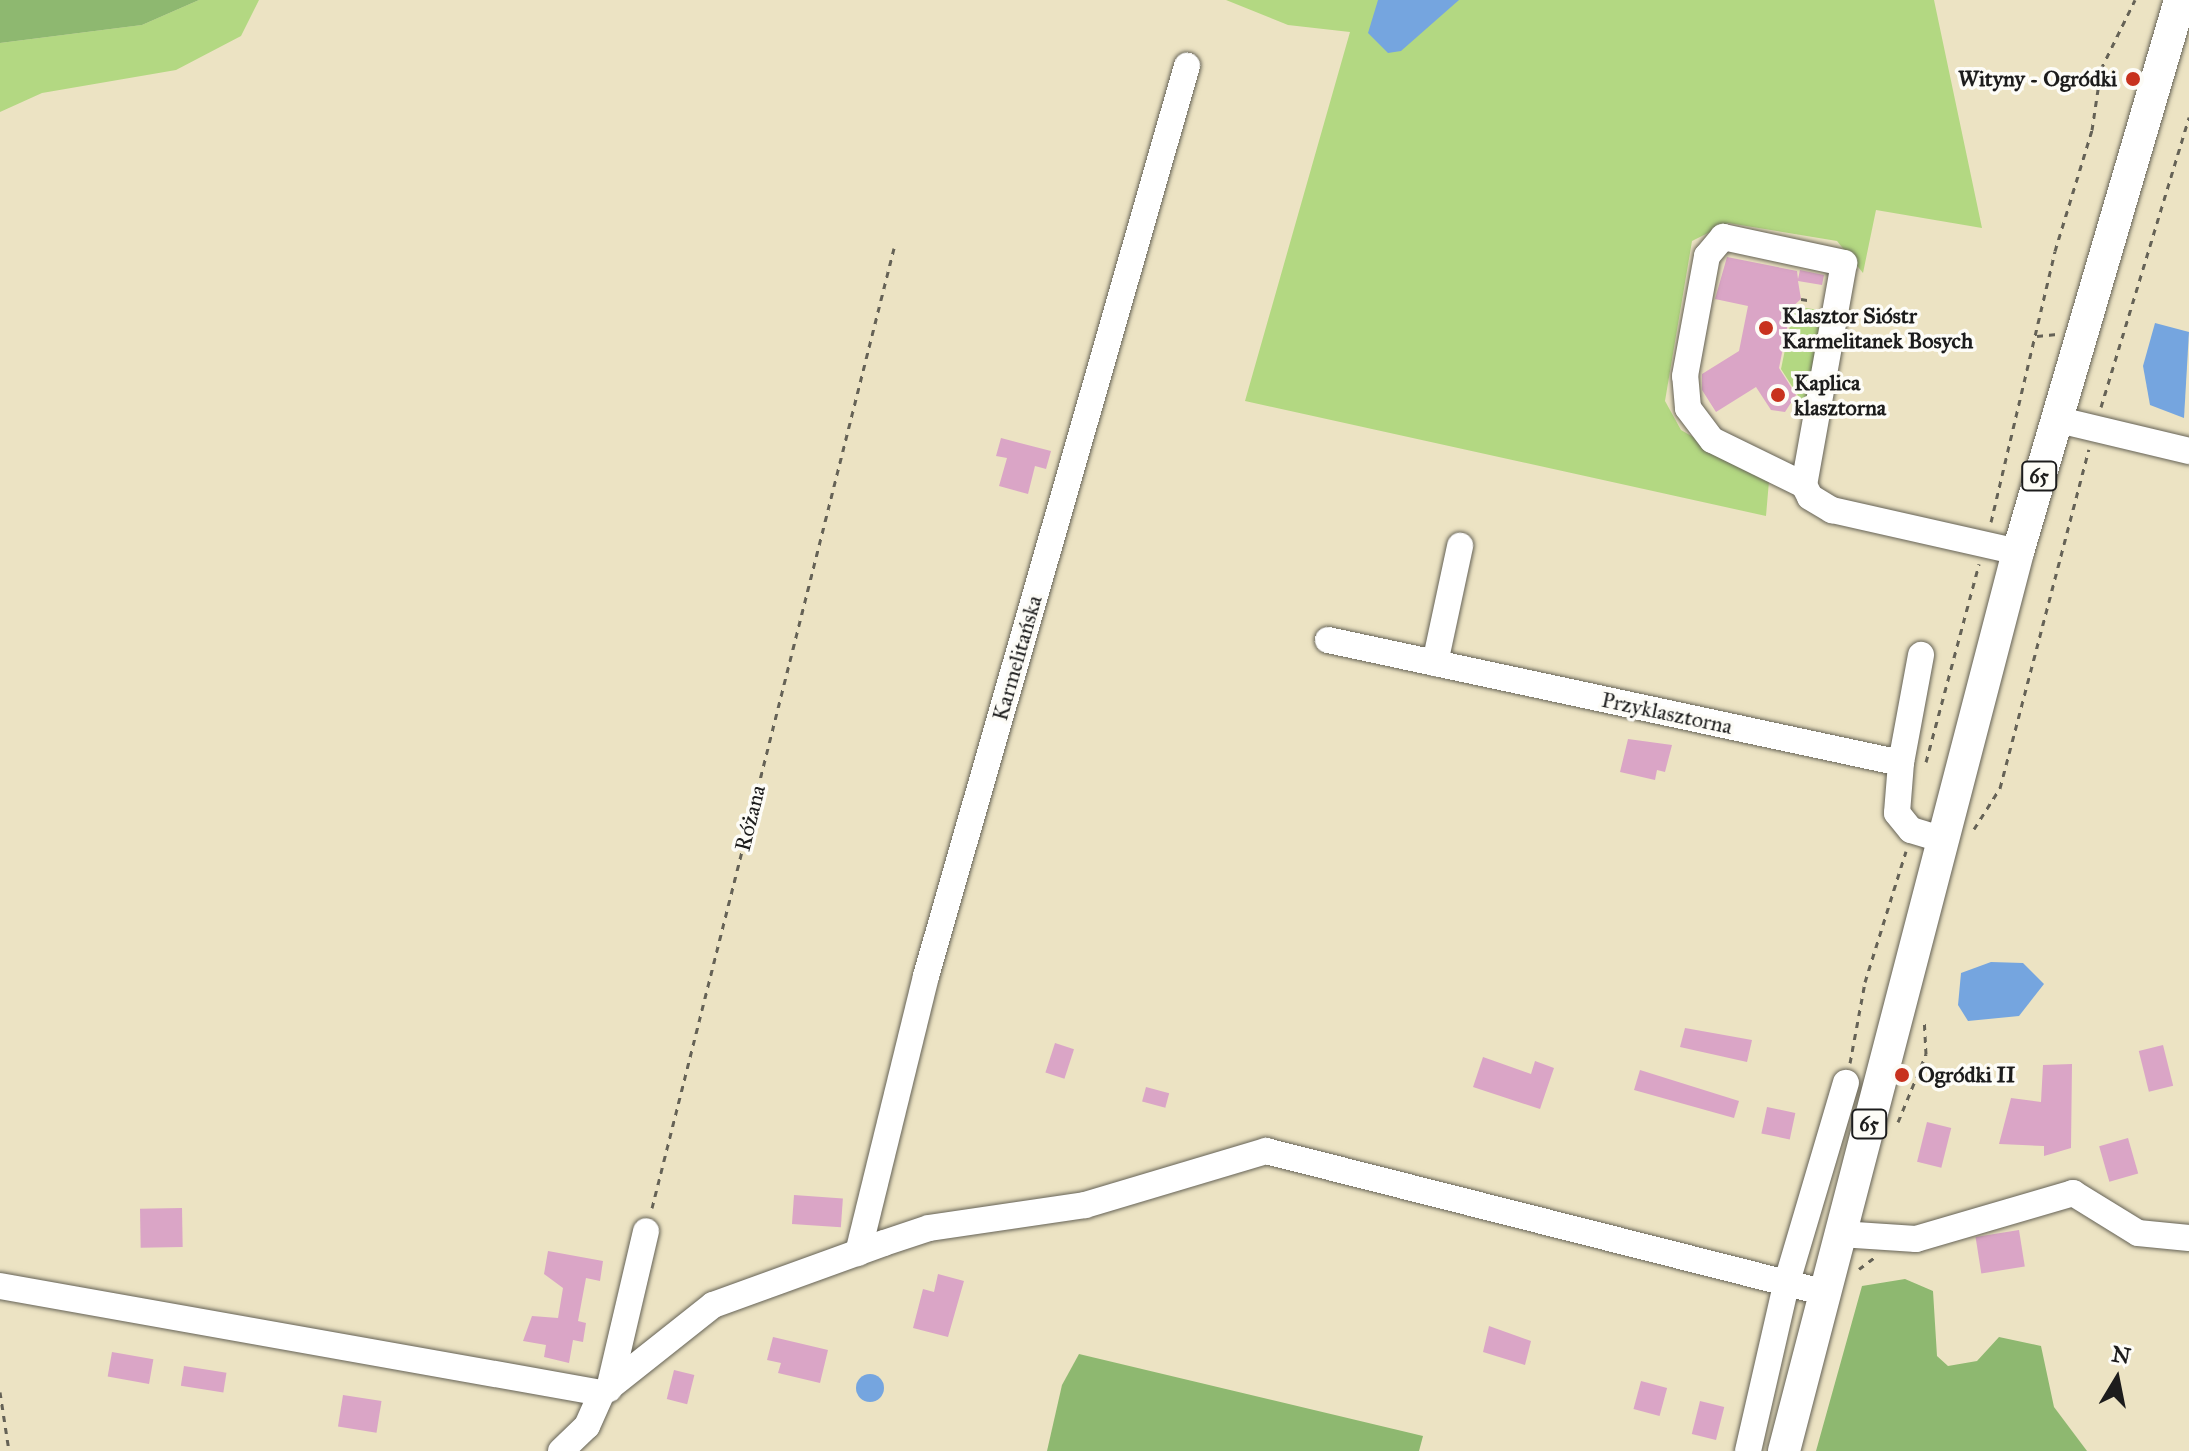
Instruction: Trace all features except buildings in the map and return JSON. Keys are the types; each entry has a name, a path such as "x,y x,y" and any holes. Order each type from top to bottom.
{"main road":[{"name":"65","path":"1784,1451 1840,1234 1954,840 2018,552 2180,0"}],"street":[{"name":"Karmelitańska","path":"858,1253 930,961 1187,66"},
{"path":"1804,485 1844,263 1723,237 1707,256 1685,376 1688,408 1712,440 1804,485 1832,510 2018,552"},
{"path":"2055,419 2189,451"},
{"path":"1435,663 1460,546"},
{"name":"Przyklasztorna","path":"1328,640 1901,763"},
{"path":"1921,655 1901,763 1897,813 1911,830 1954,840"},
{"path":"1748,1451 1786,1285 1846,1083"},
{"path":"0,1286 605,1391 713,1305 929,1228 1085,1205 1266,1151 1826,1293"},
{"path":"1840,1234 1916,1239 2073,1193 2138,1233 2189,1238"},
{"path":"561,1451 587,1426 605,1391 646,1231"}],"path":[{"path":"1954,840 1992,810 2000,788 2094,430 2189,117"},
{"name":"Różana","path":"646,1231 894,248"},
{"path":"1903,1109 1926,1054 1925,1009"},
{"path":"0,1392 9,1451"}],"green space":[{"path":"0,0 199,0 142,25 0,43"},
{"path":"199,0 259,0 241,36 176,70 42,93 0,112 0,43 142,25"},
{"path":"1226,0 1934,0 1982,228 1876,210 1863,273 1837,241 1728,223 1692,241 1665,401 1681,430 1769,481 1766,516 1245,401 1350,32 1288,25"},
{"path":"1794,306 1825,311 1806,408 1781,369"},
{"path":"1905,1279 1933,1291 1937,1356 1948,1366 1977,1361 1999,1337 2041,1346 2054,1407 2087,1451 1816,1451 1862,1286"},
{"path":"1079,1354 1423,1436 1419,1451 1047,1451 1062,1385"}],"water":[{"path":"1378,0 1459,0 1401,51 1388,53 1368,33"},
{"path":"2155,323 2189,332 2184,418 2150,405 2143,366"},
{"path":"1991,962 2023,963 2044,984 2019,1016 1968,1021 1958,1005 1961,973"},
{"path":"870,1374 880,1378 884,1388 880,1398 870,1402 860,1398 856,1388 860,1378"}],"place":[{"name":"Wityny - Ogródki","path":"2133,79"},
{"name":"Klasztor Sióstr Karmelitanek Bosych","path":"1766,328"},
{"name":"Kaplica klasztorna","path":"1778,395"},
{"name":"Ogródki II","path":"1902,1075"}]}
